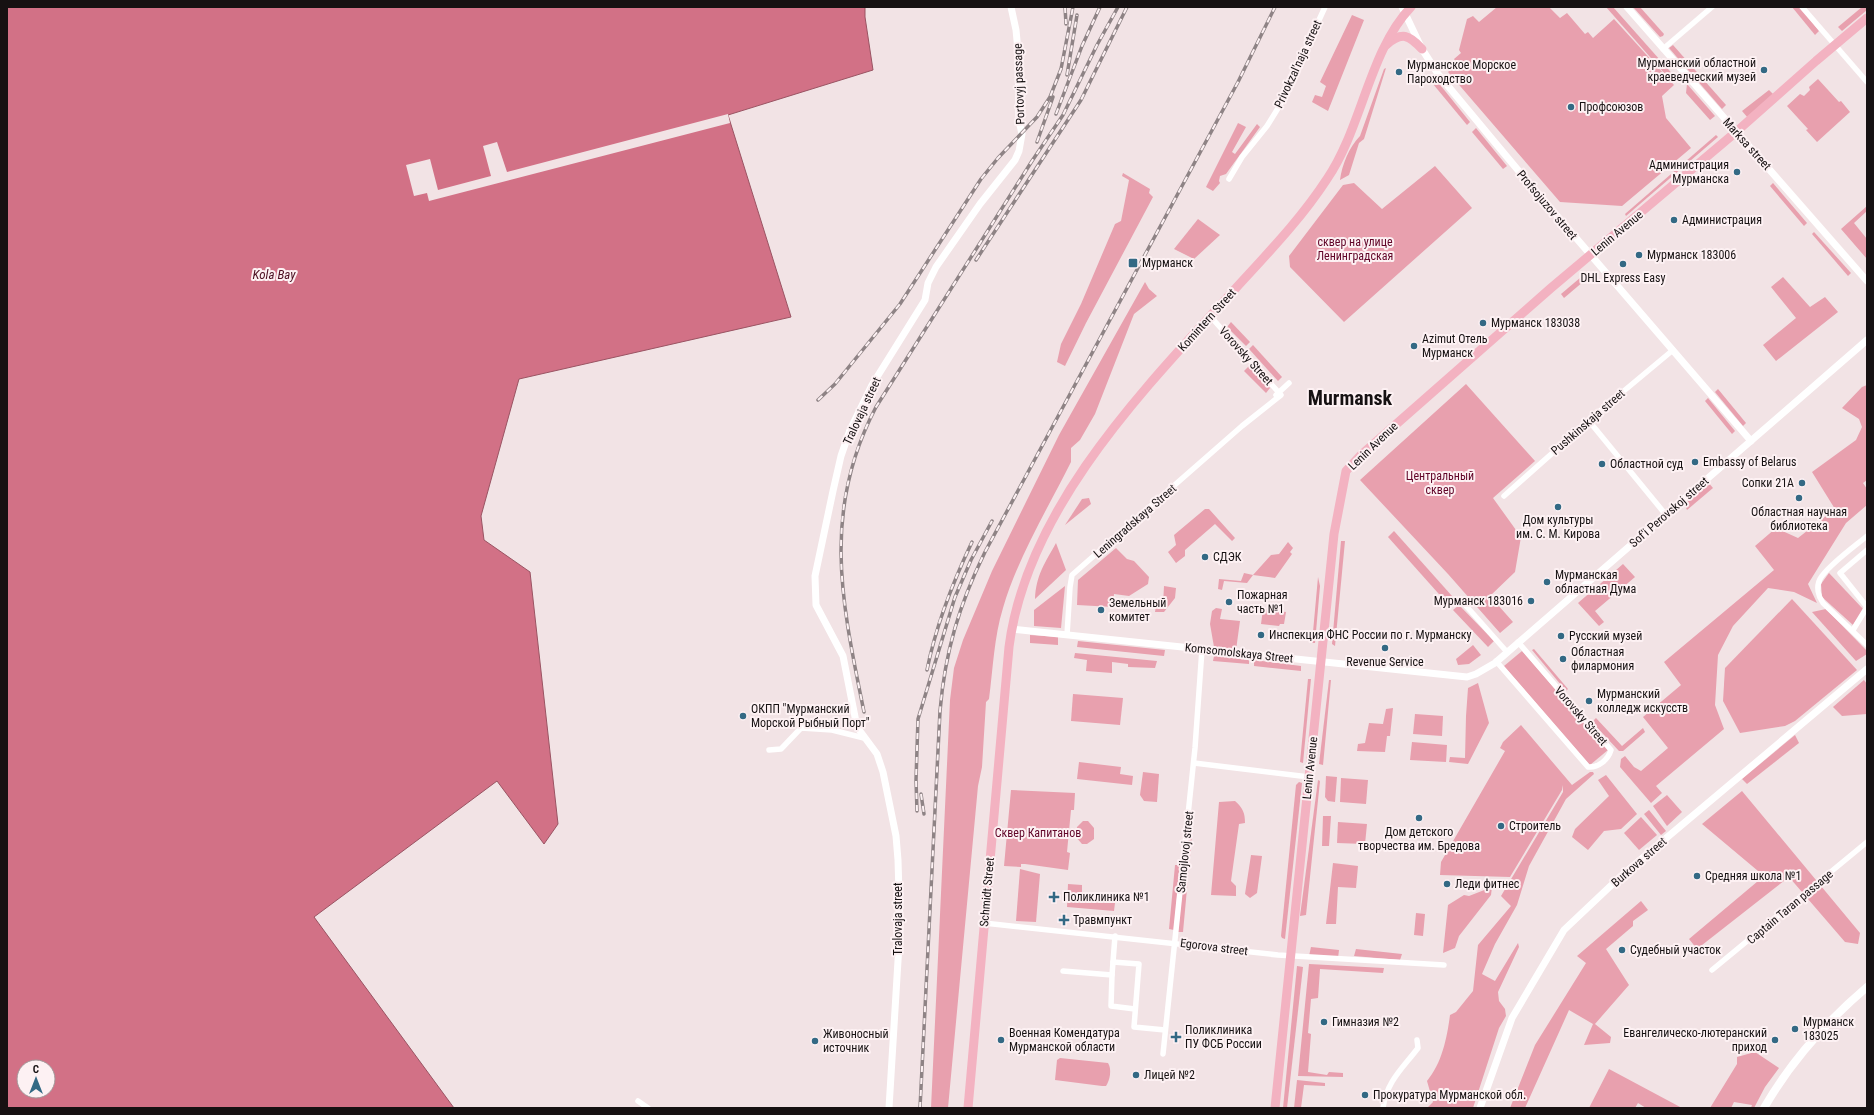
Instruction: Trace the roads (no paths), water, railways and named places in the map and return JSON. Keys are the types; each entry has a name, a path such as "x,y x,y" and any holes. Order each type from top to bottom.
{"main road":[{"name":"Komintern Street","path":"1012,629 1016,608 1029,567 1059,509 1079,476 1108,434 1210,316 1283,237 1328,178 1344,148 1391,32 1406,9"},
{"name":"Lenin Avenue","path":"1275,1108 1334,534 1346,471 1360,456 1591,255 1867,18"},
{"path":"1385,46 1396,37 1404,36 1412,40 1422,49"},
{"name":"Schmidt Street","path":"968,1108 1012,629"},
{"path":"1764,1108 1773,1091 1806,1046 1834,1016 1867,987"}],"street":[{"name":"Portovyj passage","path":"1011,7 1018,40 1019,121 1022,134 1015,160"},
{"name":"Privokzal'naja street","path":"1229,179 1242,157 1267,126 1280,105 1325,7"},
{"name":"Marksa street","path":"1627,7 1867,281"},
{"path":"1663,49 1712,7"},
{"path":"1802,7 1867,82"},
{"name":"Profsojuzov street","path":"1406,9 1422,49 1438,74 1751,441"},
{"name":"Tralovaja street","path":"889,1108 900,928 896,836 883,772 877,754 857,727 854,717 850,684 843,656 816,605 815,576 841,456 850,430 872,385 925,300 928,283 936,267 980,204 1015,160"},
{"name":"Vorovsky Street","path":"1210,316 1280,394"},
{"name":"Sof'i Perovskoj street","path":"1467,677 1476,674 1507,652 1867,340"},
{"name":"Pushkinskaja street","path":"1504,496 1673,350"},
{"name":"Leningradskaya Street","path":"1067,635 1072,575 1280,394 1289,383"},
{"path":"1589,421 1666,515"},
{"path":"1867,536 1830,568 1820,579 1818,589 1819,597 1823,603 1867,645"},
{"path":"1853,630 1867,607 1840,573 1867,550"},
{"path":"1460,599 1507,652"},
{"name":"Komsomolskaya Street","path":"1012,629 1467,677"},
{"path":"1496,661 1588,767 1596,767 1609,756 1611,750 1518,642"},
{"name":"Samojlovoj street","path":"1163,1054 1194,763 1202,649"},
{"name":"Burkova street","path":"1480,1108 1512,1018 1564,930 1620,877 1867,669"},
{"path":"769,750 781,749 801,728 832,730 864,738"},
{"path":"1194,763 1309,777"},
{"name":"Captain Taran passage","path":"1712,970 1867,842"},
{"name":"Egorova street","path":"984,923 1290,956 1444,965"},
{"path":"1115,936 1111,1006 1135,1009"},
{"path":"1113,962 1139,964 1134,1027 1165,1030"},
{"path":"1063,972 1112,975"},
{"path":"1384,1108 1385,1094 1392,1080 1418,1048 1417,1040"},
{"path":"638,1101 648,1108"}],"water":[{"name":"Kola Bay","path":"7,7 865,7 865,17 873,70 728,115 791,317 519,379 481,516 484,540 530,572 558,824 544,844 497,781 314,917 454,1108 7,1108"}],"railway":[{"path":"1065,7 1066,24"},
{"path":"818,400 835,384 900,304 981,179 998,158 1037,117 1050,97 1061,69 1073,7"},
{"path":"1056,114 1082,46 1100,7"},
{"path":"864,712 849,633 841,558 842,521 848,484 859,446 876,407 1032,161 1063,115 1097,45 1118,7"},
{"path":"976,260 1081,100 1127,7"},
{"path":"920,1108 940,711 945,669 961,610 985,552 1238,82 1275,7"},
{"path":"1067,75 1077,15"},
{"path":"1037,142 1053,97"},
{"path":"917,811 916,780 918,719 955,597 971,560 992,521"},
{"path":"927,670 945,605 972,542"},
{"path":"921,794 924,814"}],"place":[{"name":"Мурманский областной краеведческий музей","path":"1764,70"},
{"name":"Мурманское Морское Пароходство","path":"1399,72"},
{"name":"Профсоюзов","path":"1571,107"},
{"name":"Администрация Мурманска","path":"1737,172"},
{"name":"Администрация","path":"1674,220"},
{"name":"Мурманск 183006","path":"1639,255"},
{"name":"Мурманск","path":"1133,263"},
{"name":"DHL Express Easy","path":"1623,264"},
{"name":"Мурманск 183038","path":"1483,323"},
{"name":"Azimut Отель Мурманск","path":"1414,346"},
{"name":"Embassy of Belarus","path":"1695,462"},
{"name":"Областной суд","path":"1602,464"},
{"name":"Сопки 21А","path":"1802,483"},
{"name":"Областная научная библиотека","path":"1799,498"},
{"name":"Дом культуры им. С. М. Кирова","path":"1558,507"},
{"name":"СДЭК","path":"1205,557"},
{"name":"Мурманская областная Дума","path":"1547,582"},
{"name":"Мурманск 183016","path":"1531,601"},
{"name":"Пожарная часть №1","path":"1229,602"},
{"name":"Земельный комитет","path":"1101,610"},
{"name":"Инспекция ФНС России по г. Мурманску","path":"1261,635"},
{"name":"Русский музей","path":"1561,636"},
{"name":"Revenue Service","path":"1385,648"},
{"name":"Областная филармония","path":"1563,659"},
{"name":"Мурманский колледж искусств","path":"1589,701"},
{"name":"ОКПП \"Мурманский Морской Рыбный Порт\"","path":"743,716"},
{"name":"Дом детского творчества им. Бредова","path":"1419,818"},
{"name":"Строитель","path":"1501,826"},
{"name":"Средняя школа №1","path":"1697,876"},
{"name":"Леди фитнес","path":"1447,884"},
{"name":"Поликлиника №1","path":"1054,897"},
{"name":"Травмпункт","path":"1064,920"},
{"name":"Судебный участок","path":"1622,950"},
{"name":"Гимназия №2","path":"1324,1022"},
{"name":"Мурманск 183025","path":"1795,1029"},
{"name":"Поликлиника ПУ ФСБ России","path":"1176,1037"},
{"name":"Военная Комендатура Мурманской области","path":"1001,1040"},
{"name":"Евангелическо-лютеранский приход","path":"1775,1040"},
{"name":"Живоносный источник","path":"815,1041"},
{"name":"Лицей №2","path":"1136,1075"},
{"name":"Прокуратура Мурманской обл.","path":"1365,1095"}],"district":[{"name":"Murmansk","path":"1350,398"}],"park label":[{"name":"сквер на улице Ленинградская","path":"1355,249"},
{"name":"Центральный сквер","path":"1440,483"},
{"name":"Сквер Капитанов","path":"1038,833"}]}
